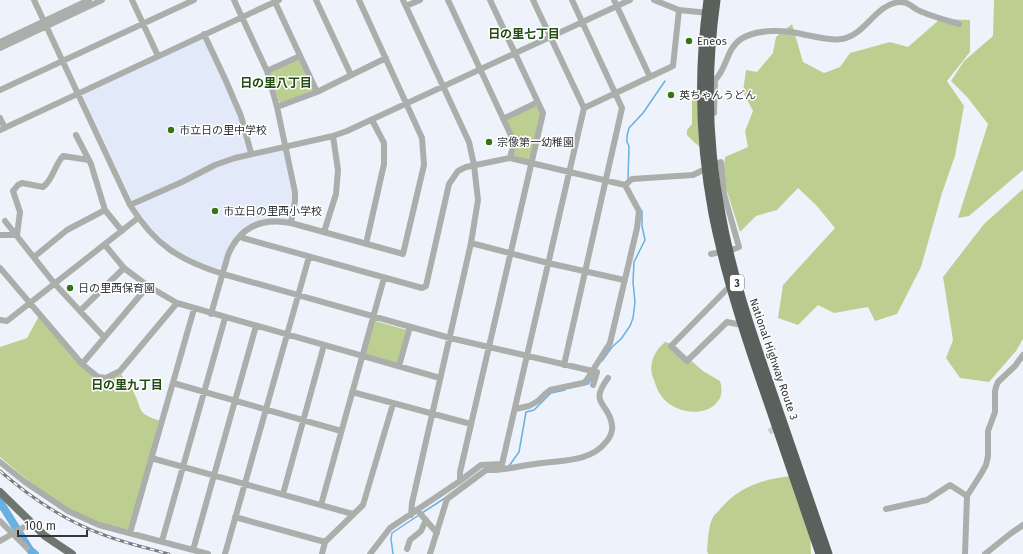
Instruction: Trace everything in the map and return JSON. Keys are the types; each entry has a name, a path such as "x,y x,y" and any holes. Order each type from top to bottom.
{"highway":[{"name":"National Highway Route 3","path":"708,0 710,13 709,75 712,148 720,213 739,292 749,324 828,554"},
{"name":"National Highway Route 3","path":"716,0 710,13 702,80 705,150 713,213 722,256 742,325 820,554"}],"main road":[{"path":"0,492 31,523 55,544 72,554"}],"street":[{"path":"34,0 130,205 138,218 155,238 177,255 200,267 298,296 450,338 597,372 592,385"},
{"path":"0,48 89,0"},
{"path":"0,42 102,0"},
{"path":"132,0 158,56"},
{"path":"0,90 194,0"},
{"path":"234,0 267,71 277,107 295,192 291,223"},
{"path":"316,0 351,75"},
{"path":"211,314 232,247 240,236 262,222 280,221 291,223 403,254 424,165 422,138 359,0"},
{"path":"403,0 469,142 474,165 478,200 471,243 412,504 411,515"},
{"path":"406,6 420,0"},
{"path":"448,0 514,142 510,158"},
{"path":"460,481 460,472 543,113 490,0"},
{"path":"500,467 515,409 584,108 533,0"},
{"path":"564,365 622,108 572,0"},
{"path":"614,0 650,77"},
{"path":"130,205 182,182 215,165 252,153 347,132 630,0"},
{"path":"654,0 679,10 710,13"},
{"path":"0,118 2,129 277,1 317,92"},
{"path":"712,148 715,138 713,123 715,80 719,76 731,50 736,43 742,39 759,33 785,31 806,34 828,40 845,39 857,32 880,10 894,3 902,2 909,3 915,9 959,24"},
{"path":"584,108 673,66 679,10"},
{"path":"204,34 241,116 252,153"},
{"path":"267,71 300,56"},
{"path":"277,107 317,92 386,58"},
{"path":"503,119 538,102"},
{"path":"366,244 384,164 384,143 372,120"},
{"path":"76,135 89,160 105,210 122,231"},
{"path":"324,232 336,194 338,170 333,136"},
{"path":"17,235 20,212 13,191 18,185 22,183 43,187 50,180 57,162 63,156 89,160"},
{"path":"240,236 309,257 422,288 426,286 449,184 458,171 474,165 510,158 624,185 639,211 639,215 610,343 586,381 583,383 550,390 534,404 515,409"},
{"path":"718,163 721,162 724,194 739,247 734,249"},
{"path":"624,185 632,178 693,175 701,171"},
{"path":"34,257 66,230 105,210"},
{"path":"0,320 7,321 138,218"},
{"path":"5,221 54,283 104,337"},
{"path":"0,235 17,235"},
{"path":"471,243 548,263 624,280"},
{"path":"105,245 124,268 148,286 177,304 440,378"},
{"path":"225,554 309,257"},
{"path":"0,268 82,364 98,377 106,378 120,371 177,304"},
{"path":"80,311 124,268"},
{"path":"321,505 384,278"},
{"path":"82,364 148,286"},
{"path":"730,286 671,346 687,361 727,322 742,325"},
{"path":"130,533 194,309"},
{"path":"162,541 225,318"},
{"path":"193,550 256,326"},
{"path":"399,366 410,327"},
{"path":"283,494 324,345"},
{"path":"965,554 967,496 986,465 988,456 988,431 995,412 994,391 998,382 1023,355"},
{"path":"430,554 447,499 486,470 573,458 592,454 602,448 609,438 612,425 599,397 601,387 608,378"},
{"path":"173,383 341,430"},
{"path":"352,392 432,415 471,424"},
{"path":"322,554 325,542 363,505 393,404"},
{"path":"151,458 353,514"},
{"path":"0,462 25,482 68,511 99,525 208,554"},
{"path":"370,554 390,528 411,515 481,465 500,467"},
{"path":"886,509 927,500 950,485 967,496"},
{"path":"417,510 437,533"},
{"path":"235,517 325,542"},
{"path":"407,549 410,540 421,531 426,520"},
{"path":"0,521 12,535 27,548"},
{"path":"0,541 31,523"},
{"path":"985,554 1023,525"}],"shaded area":[{"name":"市立日の里中学校","path":"204,38 232,99 249,150 214,163 133,202 82,94"},
{"name":"市立日の里西小学校","path":"282,150 284,151 293,197 289,220 246,228 221,269 198,262 170,246 147,224 135,207 220,166 241,159"}],"green space":[{"path":"994,0 1023,0 1023,170 969,216 958,218 988,124 968,98 951,81 964,61 993,36"},
{"path":"940,19 970,20 970,52 947,81 964,106 955,156 942,193 921,267 897,314 875,321 868,307 834,313 818,305 798,325 778,318 783,285 835,228 816,205 798,188 777,210 756,216 740,232 723,179 725,157 748,147 745,131 753,111 743,92 746,70 757,72 773,53 776,37 792,24 803,62 824,73 840,67 850,53 890,42 908,47"},
{"path":"299,59 313,91 281,103 279,102 270,73 271,71"},
{"path":"698,94 701,148 687,135 687,130 692,124 692,98"},
{"path":"535,106 538,107 541,113 530,160 515,157 513,155 517,142 506,121"},
{"path":"1023,189 1023,339 1016,351 989,382 960,378 946,358 953,340 943,277 984,224"},
{"path":"39,316 97,379 121,374 133,390 143,413 159,421 130,528 127,530 97,522 71,510 46,494 0,457 0,347 27,338"},
{"path":"375,321 407,330 398,362 395,363 366,355 365,352"},
{"path":"665,342 672,344 703,371 720,381 721,394 715,405 708,409 692,412 675,407 662,397 657,389 652,375 651,366 656,353"},
{"path":"794,476 810,522 811,554 708,554 708,538 711,521 728,500 754,484"}],"waterway":[{"path":"628,180 629,146 627,136 629,128 643,113 665,81"},
{"path":"602,361 612,347 621,339 630,326 633,318 635,302 633,282 634,262 645,240 642,226 642,211"},
{"path":"584,385 588,384 592,378"},
{"path":"509,466 519,452 526,412 534,410 551,393 565,390"},
{"path":"422,513 445,498"},
{"path":"0,502 30,550 35,554"},
{"path":"393,554 391,539 392,533 419,515"}],"tunnel":[{"path":"769,432 779,426"}],"railway":[{"path":"0,471 49,508 76,523 112,538 169,554"}],"place":[{"name":"Eneos","path":"689,41"},
{"name":"英ちゃんうどん","path":"671,95"},
{"name":"市立日の里中学校","path":"171,130"},
{"name":"宗像第一幼稚園","path":"489,142"},
{"name":"市立日の里西小学校","path":"215,211"},
{"name":"日の里西保育園","path":"70,288"}],"district":[{"name":"日の里七丁目","path":"524,34"},
{"name":"日の里八丁目","path":"276,83"},
{"name":"日の里九丁目","path":"127,385"}]}
